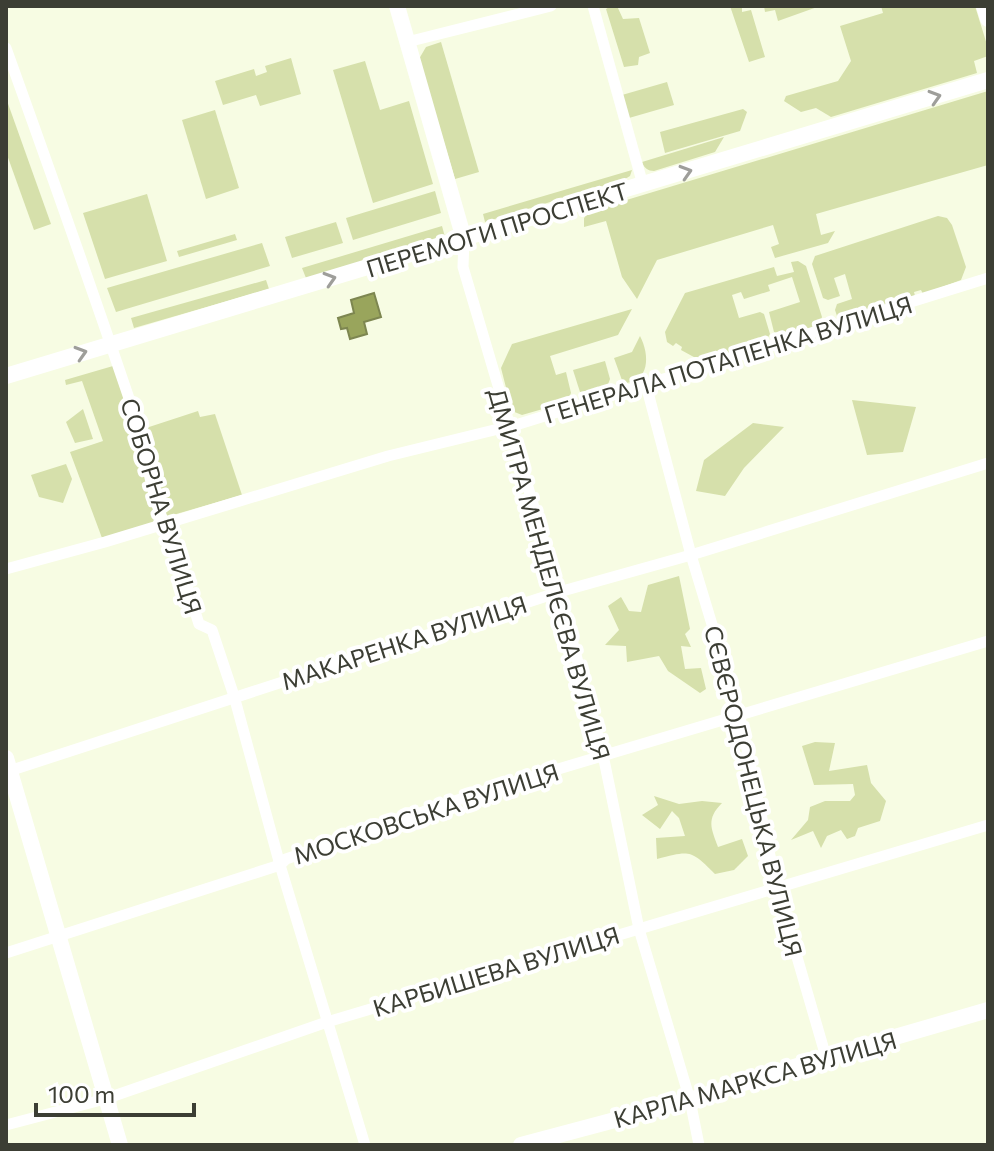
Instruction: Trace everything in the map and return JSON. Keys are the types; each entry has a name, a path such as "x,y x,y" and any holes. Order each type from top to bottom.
{"street":[{"name":"ДМИТРА МЕНДЕЛЄЄВА ВУЛИЦЯ","path":"397,6 464,239 463,267 559,592 603,755 639,929 690,1100 699,1145"},
{"path":"407,42 551,6"},
{"path":"593,6 643,185"},
{"path":"984,6 988,19"},
{"name":"СОБОРНА ВУЛИЦЯ","path":"6,48 138,427 144,459 199,624 212,630 234,696 280,865 365,1145"},
{"name":"ПЕРЕМОГИ ПРОСПЕКТ","path":"6,376 988,80"},
{"name":"ГЕНЕРАЛА ПОТАПЕНКА ВУЛИЦЯ","path":"6,569 388,456 509,427 988,278"},
{"name":"СЄВЄРОДОНЕЦЬКА ВУЛИЦЯ","path":"646,385 691,555 740,717 777,888 826,1057"},
{"name":"МАКАРЕНКА ВУЛИЦЯ","path":"7,767 559,592 691,555 988,463"},
{"name":"МОСКОВСЬКА ВУЛИЦЯ","path":"6,953 280,865 286,859 466,797 988,641"},
{"path":"7,767 120,1145"},
{"name":"КАРБИШЕВА ВУЛИЦЯ","path":"6,1125 105,1099 327,1022 988,825"},
{"name":"КАРЛА МАРКСА ВУЛИЦЯ","path":"521,1145 690,1100 988,1010"}],"shaded area":[{"path":"617,6 623,19 639,18 650,53 639,57 638,65 624,67 606,9"},
{"path":"730,6 742,6 742,12 751,10 765,57 749,62"},
{"path":"764,6 820,6 778,21 775,10 765,12"},
{"path":"881,6 975,6 988,56 974,61 977,73 831,117 816,108 801,112 784,101 786,96 838,81 851,61 840,26 883,13"},
{"path":"441,42 479,172 455,179 419,59 426,47"},
{"path":"291,58 301,94 260,106 256,95 223,105 215,81 254,69 256,76 267,72 265,66"},
{"path":"365,61 380,110 409,101 433,184 373,203 333,70"},
{"path":"667,82 674,105 629,118 622,95"},
{"path":"988,91 988,165 816,214 821,235 835,231 828,243 775,258 771,247 779,244 773,225 657,260 637,299 622,277 606,221 584,227 584,218 590,211"},
{"path":"6,98 51,224 34,230 6,152"},
{"path":"743,109 747,112 740,131 665,153 660,132"},
{"path":"215,110 239,188 206,199 182,120"},
{"path":"724,137 715,152 654,171 646,169 642,162"},
{"path":"632,170 625,179 485,222 483,214"},
{"path":"435,191 441,213 353,240 346,218"},
{"path":"147,194 167,261 105,279 83,213"},
{"path":"938,216 947,218 952,225 966,267 961,280 923,294 921,290 914,292 915,296 843,318 837,316 837,304 852,299 845,274 834,278 840,296 828,300 823,298 812,264 815,256"},
{"path":"336,222 343,243 292,258 285,237"},
{"path":"442,226 445,237 306,278 302,268"},
{"path":"235,234 237,240 179,257 177,251"},
{"path":"262,243 270,266 116,312 107,288"},
{"path":"798,261 806,266 822,317 819,325 783,337 774,332 769,312 800,302 792,277 768,285 770,291 744,299 741,292 732,295 739,318 760,312 764,314 770,334 765,342 703,362 681,350 682,347 676,343 673,346 667,342 665,332 685,293 774,267 777,276 794,272 791,262"},
{"path":"266,280 269,289 134,328 131,318"},
{"path":"374,293 381,317 364,322 367,334 350,339 347,328 341,329 338,318 354,313 351,300"},
{"path":"632,309 618,335 550,356 556,375 566,372 571,393 567,402 522,415 512,411 501,368 512,344"},
{"path":"640,336 646,359 643,373 632,382 623,383 614,358 632,352"},
{"path":"605,361 610,379 607,387 589,395 580,392 573,370"},
{"path":"113,366 135,429 158,515 153,523 102,538 70,452 103,441 82,381 66,385 65,380"},
{"path":"852,400 916,407 903,452 867,455"},
{"path":"83,409 93,439 75,443 66,422"},
{"path":"198,411 200,417 215,414 242,495 166,517 146,443 146,428"},
{"path":"753,423 784,427 744,468 725,496 696,491 704,460"},
{"path":"66,464 72,479 63,503 39,497 31,475"},
{"path":"679,576 690,629 685,634 691,647 681,646 685,669 701,668 706,689 700,693 668,671 659,656 627,662 626,646 605,645 619,630 608,606 621,597 629,611 641,612 648,585"},
{"path":"815,742 835,743 829,771 867,765 871,783 886,801 880,821 858,828 855,836 847,839 841,830 827,836 821,848 813,831 791,840 808,820 810,807 825,801 850,801 855,795 853,784 814,785 802,746"},
{"path":"654,796 679,804 702,801 722,803 711,824 718,847 742,839 748,856 734,870 715,874 689,854 657,859 656,838 685,836 679,818 672,811 660,829 642,815 658,805"}]}
